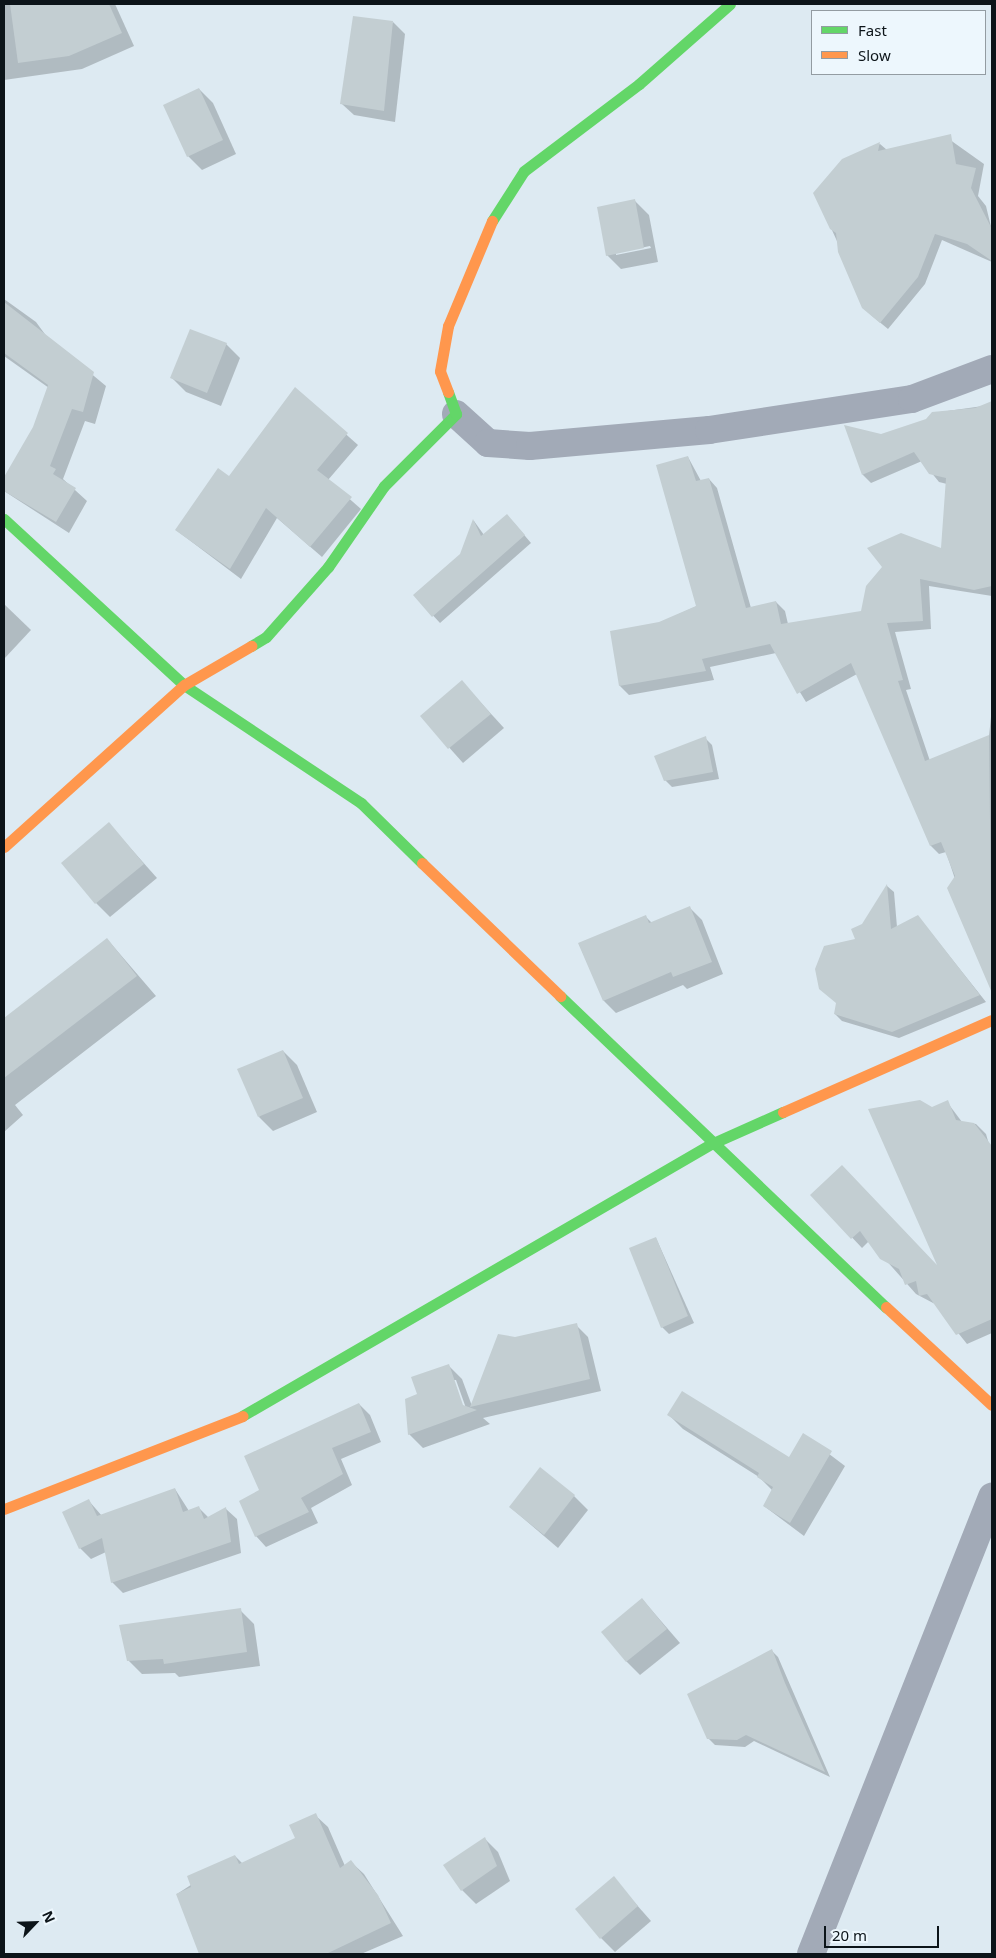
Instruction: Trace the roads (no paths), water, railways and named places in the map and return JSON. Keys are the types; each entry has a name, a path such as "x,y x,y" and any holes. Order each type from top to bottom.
{"street":[{"path":"730,4 639,84 524,171 497,208 448,326 440,371 456,414 488,443 530,446 710,430 912,399 992,369"},
{"path":"4,847 184,685 266,637 328,567 384,486 456,414"},
{"path":"4,519 184,685 361,804 711,1144 992,1405"},
{"path":"4,1509 260,1409 711,1144 992,1020"},
{"path":"811,1954 992,1496"}]}
